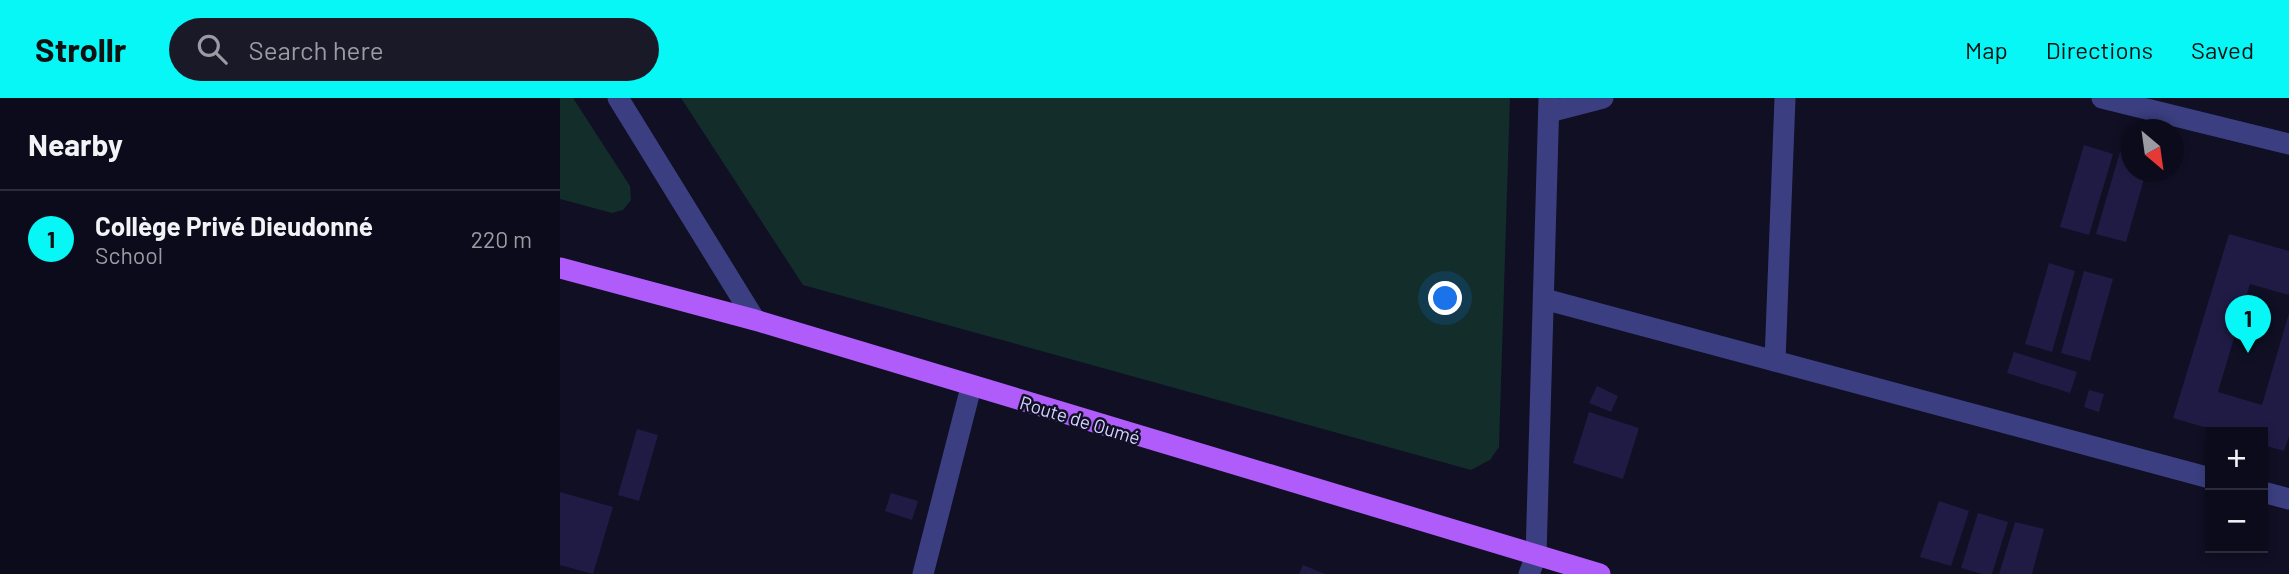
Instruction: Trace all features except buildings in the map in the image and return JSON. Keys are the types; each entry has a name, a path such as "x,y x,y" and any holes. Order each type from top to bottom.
{"main road":[{"name":"Route de Oumé","path":"560,268 755,320 1533,565 1600,574"}],"street":[{"path":"618,98 755,320"},
{"path":"1533,565 1549,105 1603,98"},
{"path":"1775,361 1785,98"},
{"path":"2102,98 2289,144"},
{"path":"1544,299 2205,477"},
{"path":"923,574 971,387"},
{"path":"2268,493 2289,499"}],"green space":[{"path":"560,98 573,98 630,186 631,200 623,210 612,213 560,199"},
{"path":"681,98 1510,98 1499,447 1490,460 1471,470 803,285"}],"place":[{"name":"Collège Privé Dieudonné","path":"2248,353"}]}
